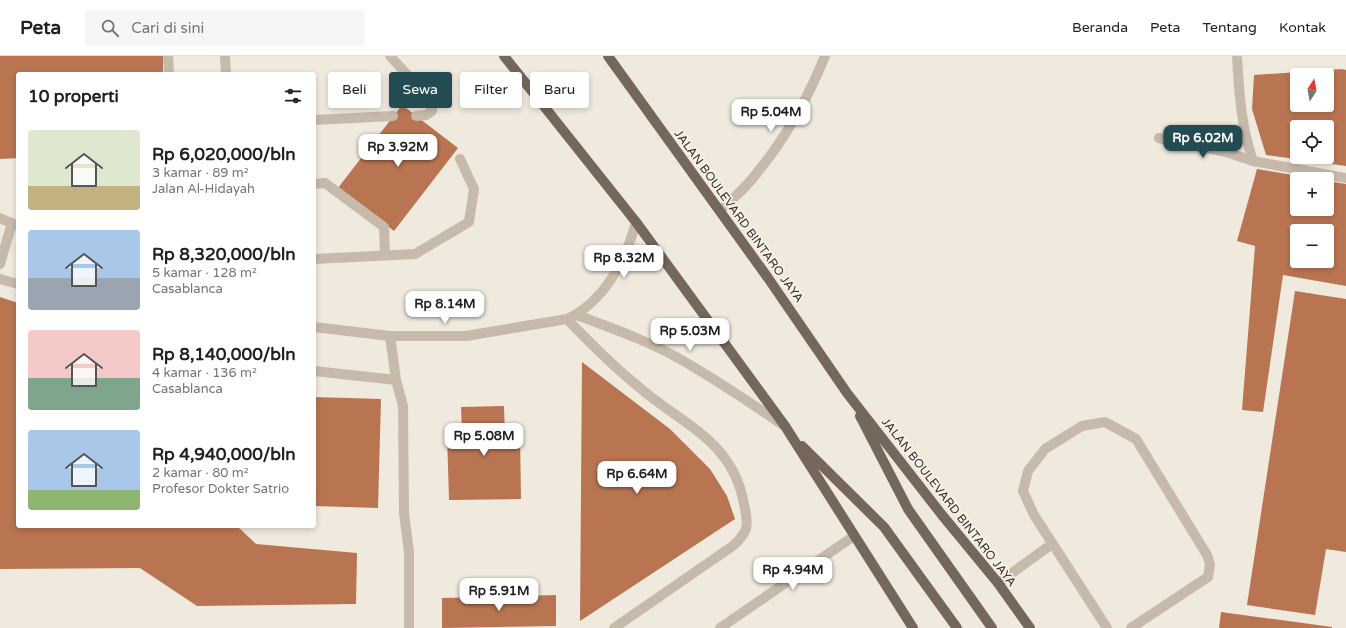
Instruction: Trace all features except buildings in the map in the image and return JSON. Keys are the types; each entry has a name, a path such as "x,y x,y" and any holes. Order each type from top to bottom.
{"main road":[{"path":"504,56 636,222 791,434 913,628"},
{"name":"JALAN BOULEVARD BINTARO JAYA","path":"608,56 720,211 847,393 942,515 998,583 1030,628"},
{"name":"JALAN BOULEVARD BINTARO JAYA","path":"847,393 908,509 992,628"},
{"path":"791,434 884,527 957,628"}],"street":[{"path":"168,56 169,72"},
{"path":"225,56 226,72"},
{"path":"390,56 432,102 432,111 429,114 416,116"},
{"path":"720,211 756,175 776,146 810,93 825,56"},
{"path":"1237,56 1241,112 1245,136 1253,161"},
{"path":"316,120 393,116"},
{"path":"1159,138 1226,152 1253,161 1346,178"},
{"path":"316,259 415,254 469,222 474,189 460,159"},
{"path":"316,184 325,183 384,227 385,255"},
{"path":"0,218 15,224 0,264"},
{"path":"316,327 390,336 466,336 567,319 577,315 596,297 621,264 630,244 636,222"},
{"path":"0,279 16,283"},
{"path":"577,315 634,337 677,357 722,384 785,426"},
{"path":"567,319 603,356 641,390 698,430 726,460 734,472 742,490 748,523 743,536 734,545 614,628"},
{"path":"390,336 396,380 403,406 404,513 409,552 409,628"},
{"path":"316,372 396,380"},
{"path":"1108,628 1034,515 1023,491 1028,471 1045,449 1082,426 1105,422 1136,439 1207,555 1210,572 1208,578 1131,628"},
{"path":"720,628 854,536"},
{"path":"998,583 1052,544"}]}
